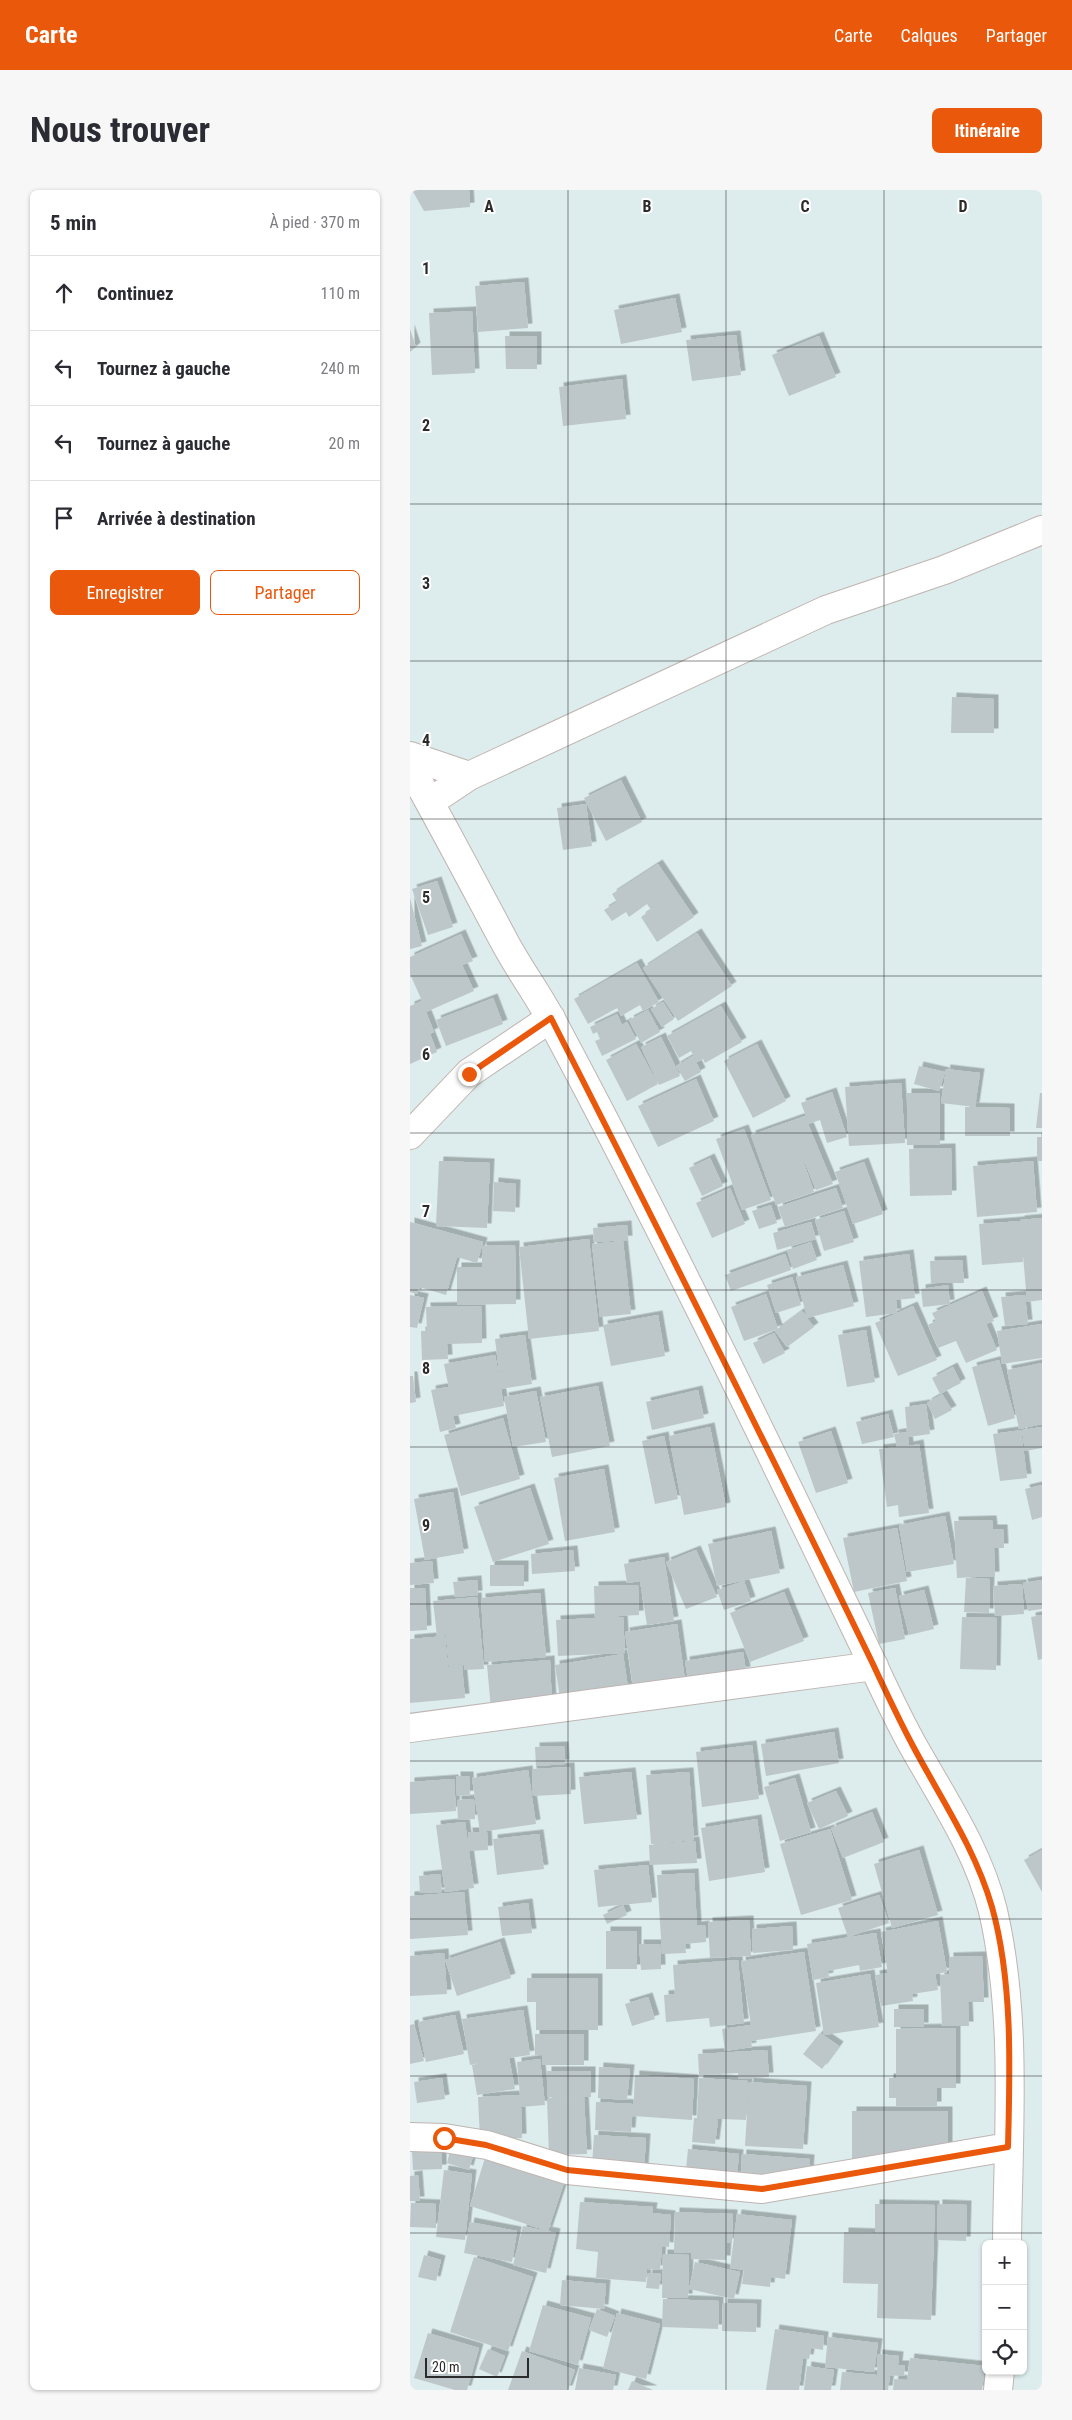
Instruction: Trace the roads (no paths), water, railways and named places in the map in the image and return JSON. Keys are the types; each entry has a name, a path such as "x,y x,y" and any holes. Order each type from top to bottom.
{"street":[{"path":"430,802 469,776 826,610 944,570 1042,530"},
{"path":"410,756 469,776"},
{"path":"410,767 461,857 505,943 551,1018 680,1270 913,1746 954,1816 977,1862 992,1908 1001,1953 1006,1999 1009,2090 1007,2240"},
{"path":"410,1135 469,1074 551,1018"},
{"path":"410,1728 874,1666"},
{"path":"410,2137 444,2138 486,2145 567,2170 762,2189 1008,2147"},
{"path":"998,2390 1000,2375"}]}
